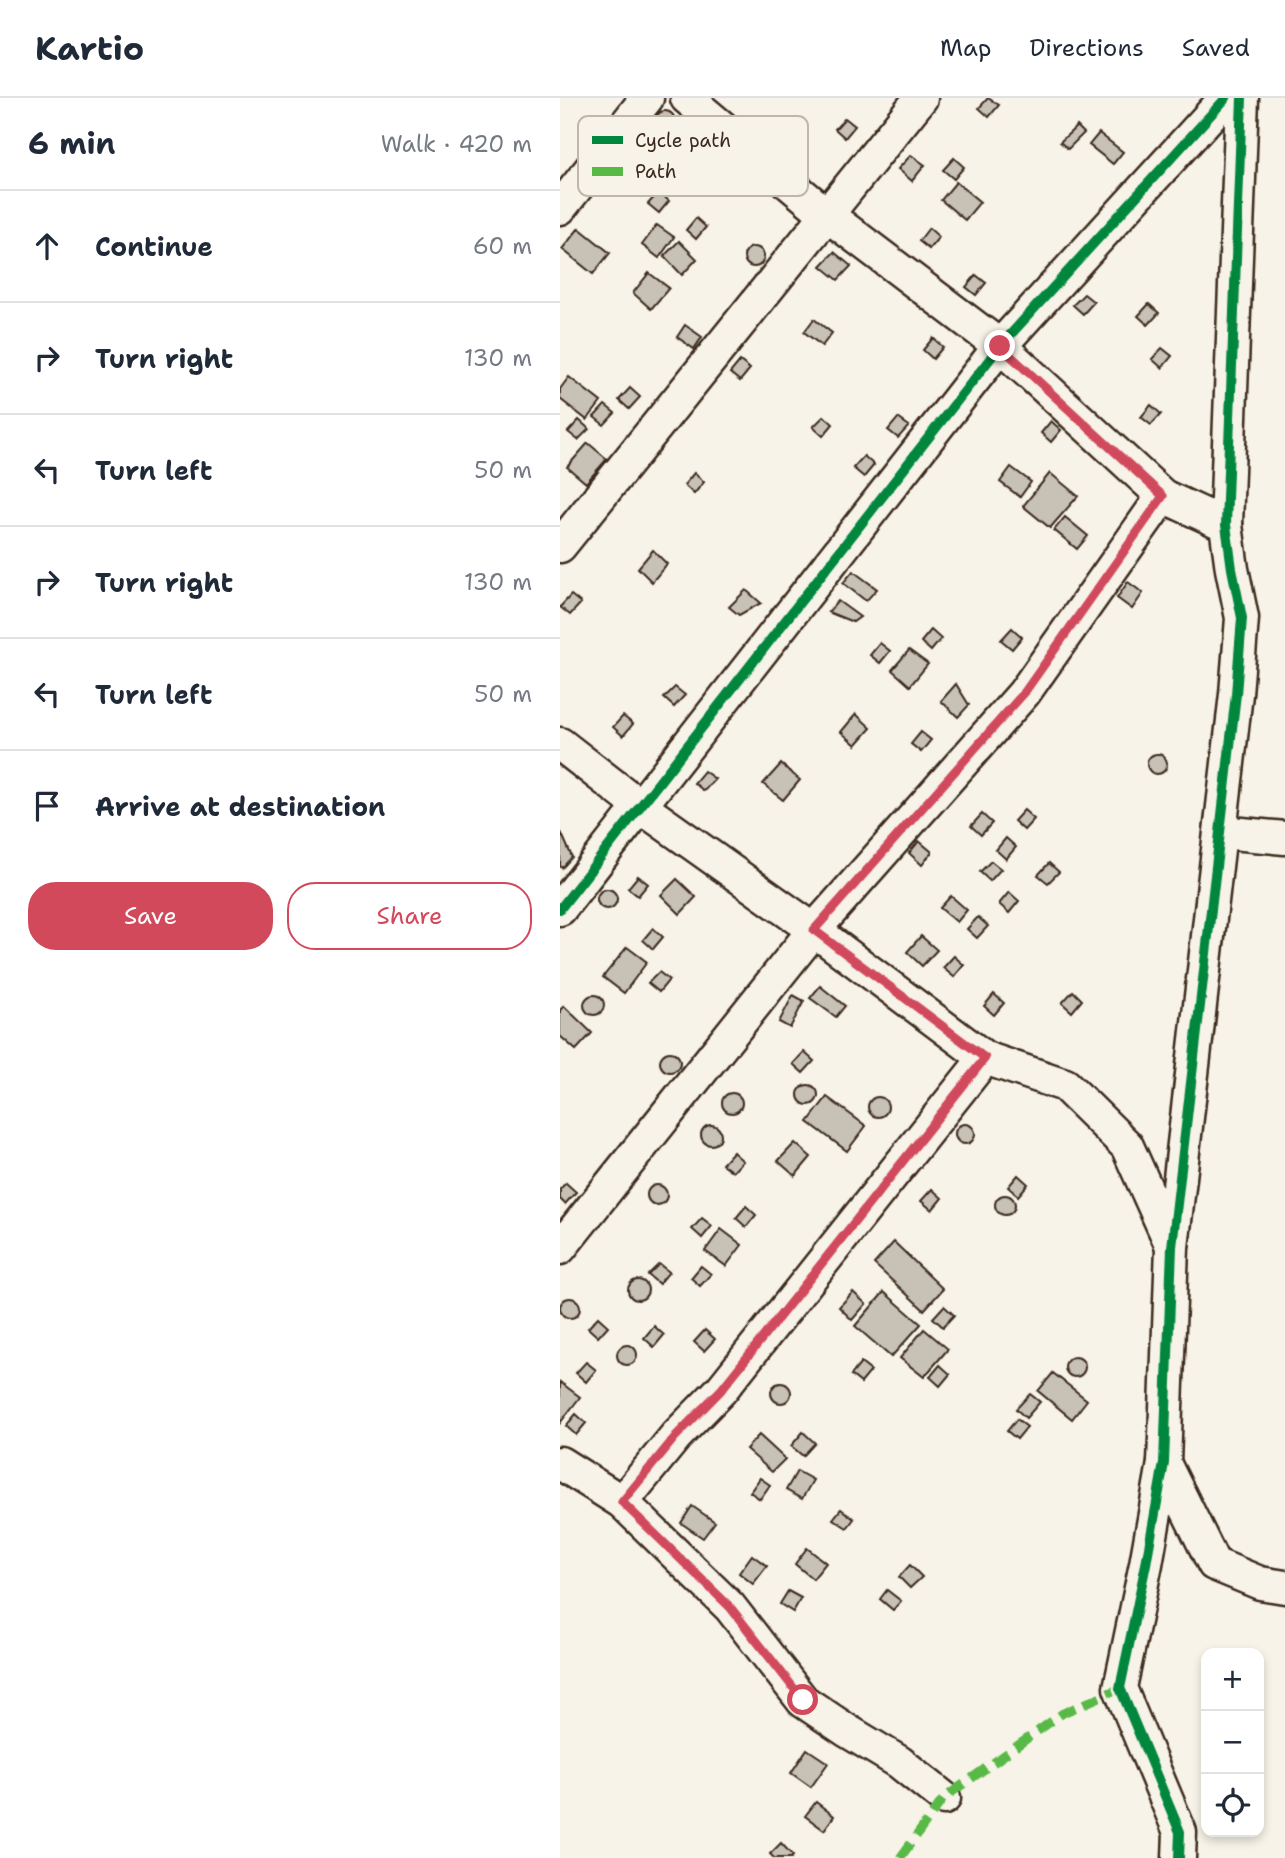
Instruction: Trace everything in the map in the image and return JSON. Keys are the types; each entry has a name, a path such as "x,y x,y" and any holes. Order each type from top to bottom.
{"street":[{"path":"632,116 646,98"},
{"path":"687,98 709,116"},
{"path":"560,547 921,98"},
{"path":"560,909 1000,346 1226,98"},
{"path":"1180,1858 1180,1832 1120,1688 1164,1463 1172,1247 1221,832 1242,618 1226,525 1242,98"},
{"path":"560,208 578,185"},
{"path":"804,196 1000,346 1163,496 1226,525"},
{"path":"560,1248 814,930 1024,693 1163,496"},
{"path":"560,744 641,807 814,930 985,1058 1065,1085 1127,1146 1172,1247"},
{"path":"1221,832 1285,838"},
{"path":"622,1502 676,1436 721,1390 985,1058"},
{"path":"560,1463 622,1502 730,1607 803,1700 899,1762 944,1798"},
{"path":"1164,1463 1214,1564 1260,1583 1285,1587"}],"building":[{"path":"988,98 999,105 989,117 979,108"},
{"path":"665,111 673,116 657,116"},
{"path":"845,118 855,126 845,138 835,129"},
{"path":"1077,126 1084,133 1068,149 1060,142"},
{"path":"1099,133 1123,152 1113,164 1089,145"},
{"path":"911,155 925,165 912,181 898,169"},
{"path":"954,158 964,167 954,179 943,170"},
{"path":"956,182 980,202 965,220 941,200"},
{"path":"655,196 663,196 669,201 659,213 648,204"},
{"path":"696,218 706,227 696,239 686,230"},
{"path":"657,225 674,237 659,258 642,245"},
{"path":"579,228 610,253 593,274 562,249"},
{"path":"929,228 939,237 929,249 919,241"},
{"path":"679,241 697,259 682,275 664,256"},
{"path":"754,247 761,250 764,257 761,264 754,267 747,264 744,257 747,250"},
{"path":"834,252 851,266 838,280 821,266"},
{"path":"649,273 669,288 651,309 633,293"},
{"path":"976,275 986,283 976,295 966,287"},
{"path":"1084,294 1094,302 1083,314 1073,305"},
{"path":"1149,304 1159,313 1148,325 1138,316"},
{"path":"814,319 832,333 822,346 804,332"},
{"path":"685,325 702,337 694,349 677,337"},
{"path":"933,338 943,347 933,359 923,350"},
{"path":"1162,348 1172,356 1162,368 1152,359"},
{"path":"740,361 750,369 740,381 730,373"},
{"path":"569,377 601,402 587,420 560,399 560,389"},
{"path":"630,388 640,397 629,409 619,400"},
{"path":"605,405 615,413 604,425 594,417"},
{"path":"1151,405 1161,414 1151,425 1141,417"},
{"path":"824,416 833,424 823,436 813,427"},
{"path":"898,418 909,426 898,438 888,430"},
{"path":"579,420 589,429 578,440 568,432"},
{"path":"1051,421 1061,430 1051,442 1041,433"},
{"path":"588,443 607,459 586,483 567,467"},
{"path":"864,456 874,465 864,477 853,468"},
{"path":"1011,467 1031,482 1020,497 1000,482"},
{"path":"694,473 704,482 694,494 684,485"},
{"path":"1050,473 1078,496 1050,528 1023,506"},
{"path":"1065,517 1088,536 1077,549 1054,530"},
{"path":"653,550 667,564 652,582 638,568"},
{"path":"853,571 877,589 866,601 843,583"},
{"path":"1128,582 1143,593 1132,609 1117,598"},
{"path":"746,590 761,603 739,615 729,607"},
{"path":"571,595 581,603 570,615 560,607"},
{"path":"838,601 860,617 853,622 828,612"},
{"path":"1012,628 1022,637 1012,649 1001,640"},
{"path":"931,630 941,639 931,651 921,642"},
{"path":"880,643 890,651 880,663 870,655"},
{"path":"909,650 928,664 910,686 892,670"},
{"path":"956,684 969,705 958,717 941,701"},
{"path":"675,687 685,695 674,707 664,698"},
{"path":"856,714 871,728 856,745 841,732"},
{"path":"623,716 633,724 623,736 613,727"},
{"path":"921,732 931,740 921,752 911,744"},
{"path":"1157,754 1164,757 1167,764 1164,771 1157,774 1150,771 1147,764 1150,757"},
{"path":"781,764 800,780 783,800 763,784"},
{"path":"704,771 715,779 704,791 694,783"},
{"path":"1024,810 1034,819 1024,830 1014,821"},
{"path":"982,814 992,823 981,835 971,826"},
{"path":"561,832 572,857 562,868 560,866"},
{"path":"1006,838 1016,847 1006,859 996,850"},
{"path":"919,841 932,852 922,865 909,853"},
{"path":"991,861 1001,869 990,881 980,872"},
{"path":"1049,863 1059,872 1048,883 1038,875"},
{"path":"638,876 648,884 638,896 628,888"},
{"path":"677,879 696,897 680,914 661,895"},
{"path":"607,889 614,892 617,899 614,906 607,909 600,906 597,899 600,892"},
{"path":"1009,892 1019,901 1009,913 999,904"},
{"path":"951,896 967,910 957,922 940,908"},
{"path":"978,917 988,926 977,938 967,929"},
{"path":"653,928 663,937 653,949 643,940"},
{"path":"921,936 937,950 922,966 907,952"},
{"path":"627,947 647,962 624,993 603,977"},
{"path":"954,956 964,965 954,977 943,968"},
{"path":"659,972 669,980 659,992 648,983"},
{"path":"820,986 845,1006 836,1017 810,998"},
{"path":"1073,991 1082,1000 1072,1012 1062,1003"},
{"path":"994,994 1004,1003 994,1015 984,1006"},
{"path":"594,995 601,998 604,1005 601,1012 594,1015 587,1012 584,1005 587,998"},
{"path":"793,995 804,1001 790,1028 779,1022"},
{"path":"564,1006 592,1033 576,1050 560,1036 560,1010"},
{"path":"670,1052 677,1055 680,1062 677,1069 670,1072 663,1069 660,1062 663,1055"},
{"path":"804,1052 814,1061 803,1073 793,1064"},
{"path":"808,1085 815,1088 818,1095 815,1102 808,1105 801,1102 798,1095 801,1088"},
{"path":"732,1093 739,1096 742,1103 739,1110 732,1113 725,1110 722,1103 725,1096"},
{"path":"827,1097 866,1126 847,1151 808,1122"},
{"path":"878,1097 885,1100 888,1107 885,1114 878,1117 871,1114 868,1107 871,1100"},
{"path":"965,1124 972,1127 975,1134 972,1141 965,1144 958,1141 955,1134 958,1127"},
{"path":"711,1125 718,1128 721,1135 718,1142 711,1145 704,1142 701,1135 704,1128"},
{"path":"795,1143 811,1157 795,1176 778,1161"},
{"path":"733,1152 743,1161 733,1172 722,1164"},
{"path":"1018,1175 1028,1184 1018,1196 1008,1187"},
{"path":"566,1183 576,1192 565,1204 560,1199 560,1189"},
{"path":"657,1185 664,1188 667,1195 664,1202 657,1205 650,1202 647,1195 650,1188"},
{"path":"932,1189 942,1198 932,1210 921,1201"},
{"path":"1005,1195 1012,1198 1015,1205 1012,1212 1005,1215 998,1212 995,1205 998,1198"},
{"path":"746,1206 756,1215 746,1227 736,1218"},
{"path":"702,1218 712,1226 702,1238 692,1229"},
{"path":"721,1229 742,1245 726,1266 705,1251"},
{"path":"894,1242 943,1289 924,1310 874,1264"},
{"path":"659,1264 669,1272 659,1284 648,1275"},
{"path":"701,1266 711,1274 700,1286 691,1278"},
{"path":"638,1280 645,1283 648,1290 645,1297 638,1300 631,1297 628,1290 631,1283"},
{"path":"853,1292 866,1304 852,1320 839,1307"},
{"path":"884,1292 921,1324 891,1357 855,1326"},
{"path":"570,1298 577,1301 580,1308 577,1315 570,1318 563,1315 560,1308 563,1301"},
{"path":"944,1306 954,1315 943,1327 933,1318"},
{"path":"598,1317 608,1326 598,1337 588,1328"},
{"path":"654,1326 664,1335 654,1347 644,1338"},
{"path":"924,1329 948,1349 924,1377 900,1358"},
{"path":"705,1330 715,1339 704,1351 694,1342"},
{"path":"627,1345 634,1348 637,1355 634,1362 627,1365 620,1362 617,1355 620,1348"},
{"path":"1075,1357 1082,1360 1085,1367 1082,1374 1075,1377 1068,1374 1065,1367 1068,1360"},
{"path":"586,1362 596,1370 586,1382 576,1373"},
{"path":"861,1363 871,1371 861,1383 851,1375"},
{"path":"940,1365 950,1374 940,1386 930,1377"},
{"path":"1053,1373 1087,1400 1072,1419 1038,1391"},
{"path":"560,1382 580,1397 560,1423"},
{"path":"781,1383 788,1386 791,1393 788,1400 781,1403 774,1400 771,1393 774,1386"},
{"path":"1030,1394 1040,1402 1026,1418 1016,1409"},
{"path":"576,1414 586,1423 576,1435 566,1426"},
{"path":"1017,1419 1027,1427 1017,1439 1007,1431"},
{"path":"803,1432 815,1443 803,1456 791,1446"},
{"path":"759,1435 785,1459 772,1472 746,1449"},
{"path":"797,1471 813,1480 802,1499 786,1490"},
{"path":"760,1478 770,1485 760,1499 750,1492"},
{"path":"692,1506 715,1522 703,1538 681,1523"},
{"path":"841,1509 854,1519 847,1528 833,1519"},
{"path":"807,1548 826,1563 813,1579 795,1564"},
{"path":"752,1555 767,1566 753,1584 739,1573"},
{"path":"910,1565 922,1577 910,1588 899,1577"},
{"path":"887,1590 901,1601 893,1610 880,1599"},
{"path":"788,1591 801,1598 793,1612 780,1604"},
{"path":"807,1749 828,1763 811,1787 791,1773"},
{"path":"816,1802 834,1816 824,1830 805,1816"},
{"path":"781,1843 793,1856 791,1858 774,1858 770,1854"}],"marked path":[{"path":"900,1858 944,1798 1063,1713 1120,1688"}],"cycle path":[{"path":"560,909 1000,346 1226,98"},
{"path":"1179,1858 1180,1832 1120,1688 1164,1463 1172,1247 1236,694 1242,618 1226,525 1242,98"}],"route":[{"path":"803,1700 730,1607 622,1502 676,1436 721,1390 985,1058 814,930 1024,693 1163,496 1000,346"}]}
